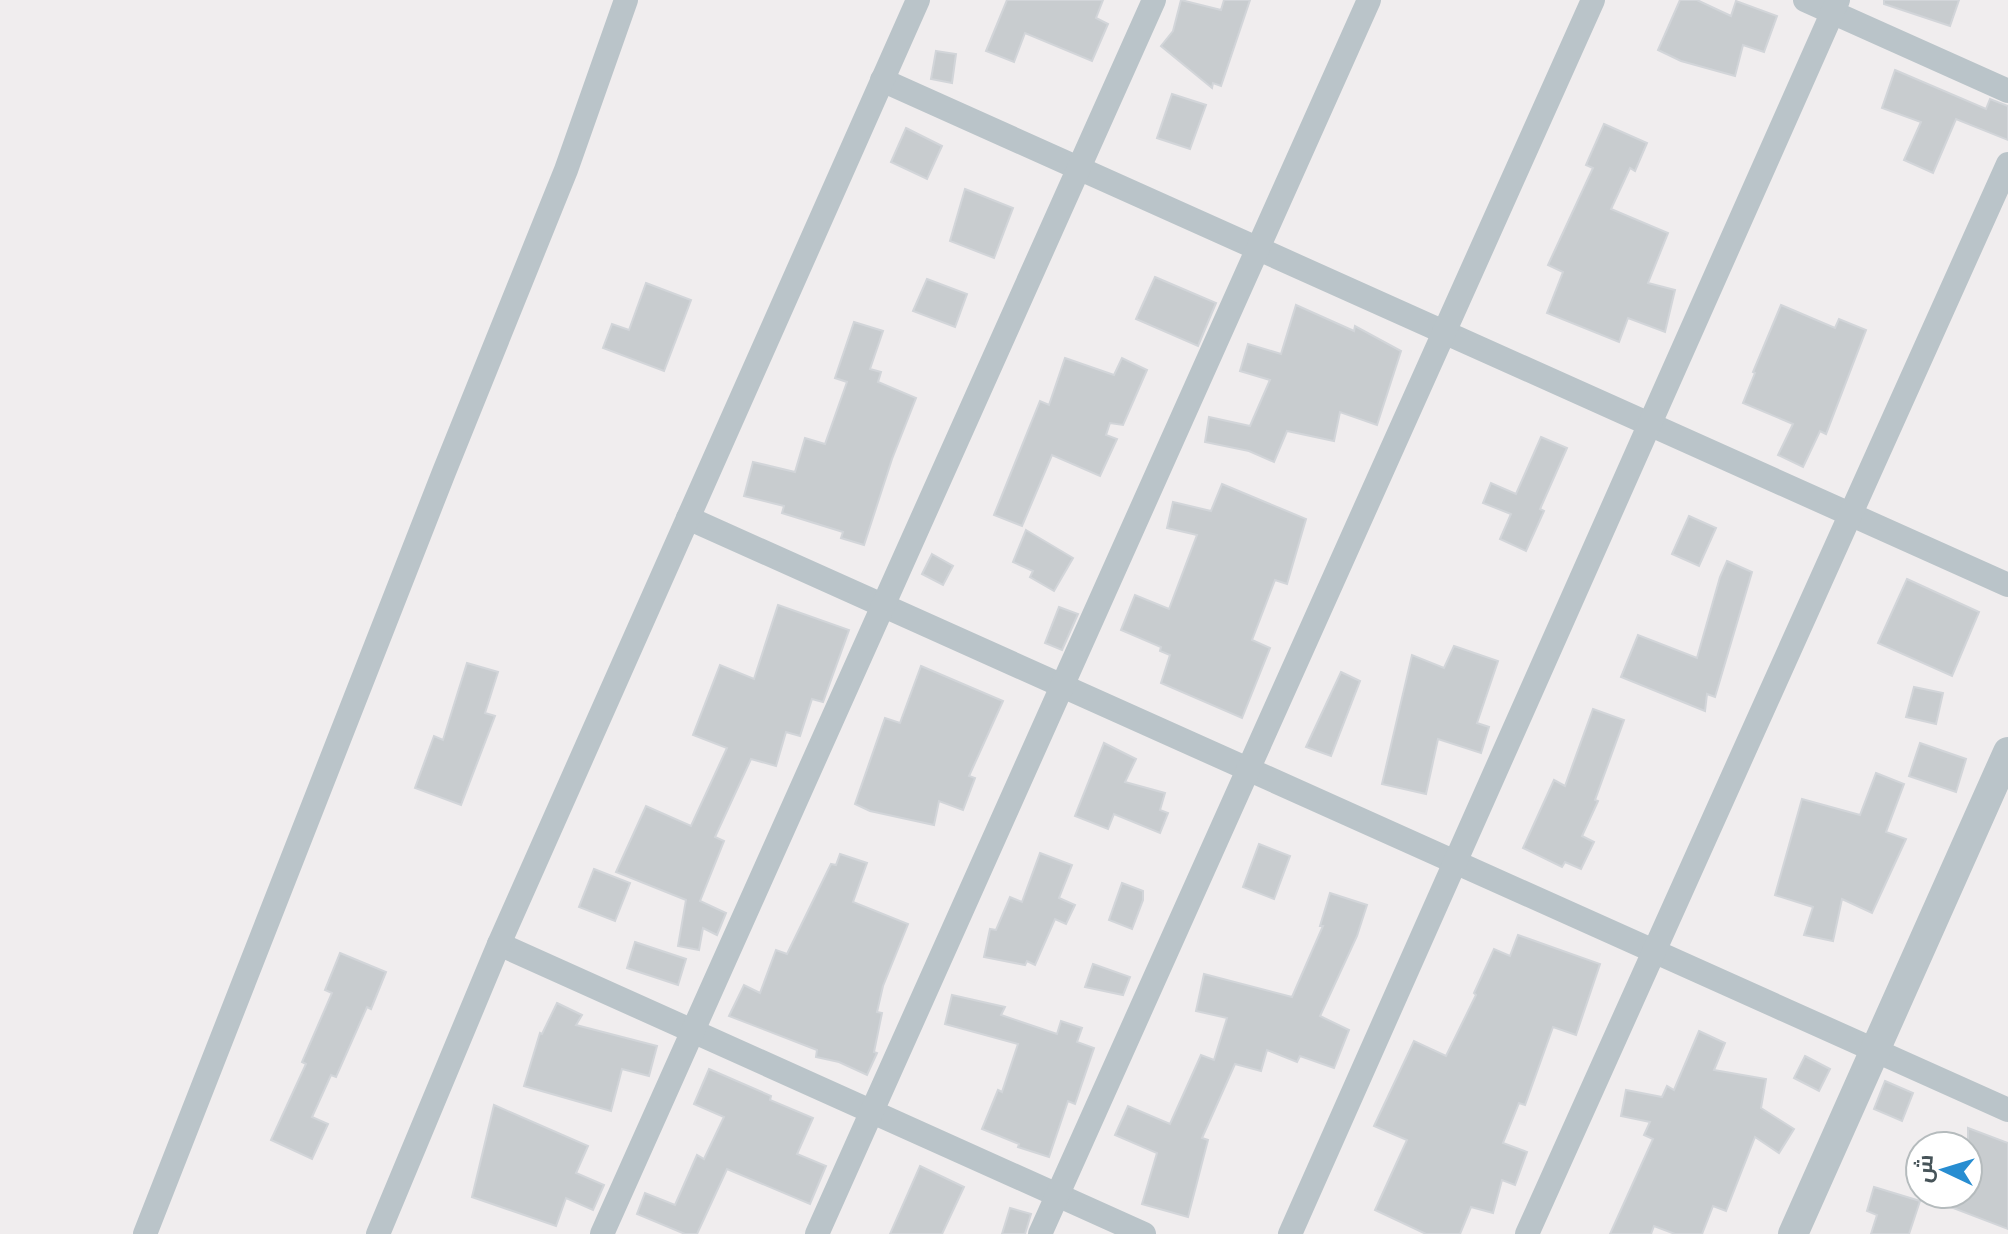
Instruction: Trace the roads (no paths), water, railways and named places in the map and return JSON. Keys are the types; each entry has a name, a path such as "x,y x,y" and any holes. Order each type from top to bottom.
{"street":[{"path":"145,1234 566,170 626,0"},
{"path":"378,1234 499,944 918,0"},
{"path":"602,1234 1154,0"},
{"path":"817,1234 1369,0"},
{"path":"1040,1234 1593,0"},
{"path":"1805,0 1835,6 2008,91"},
{"path":"1290,1234 1835,6"},
{"path":"882,80 2008,585"},
{"path":"1527,1234 2008,164"},
{"path":"688,518 2008,1110"},
{"path":"1793,1234 2008,752"},
{"path":"499,944 1144,1234"}]}
